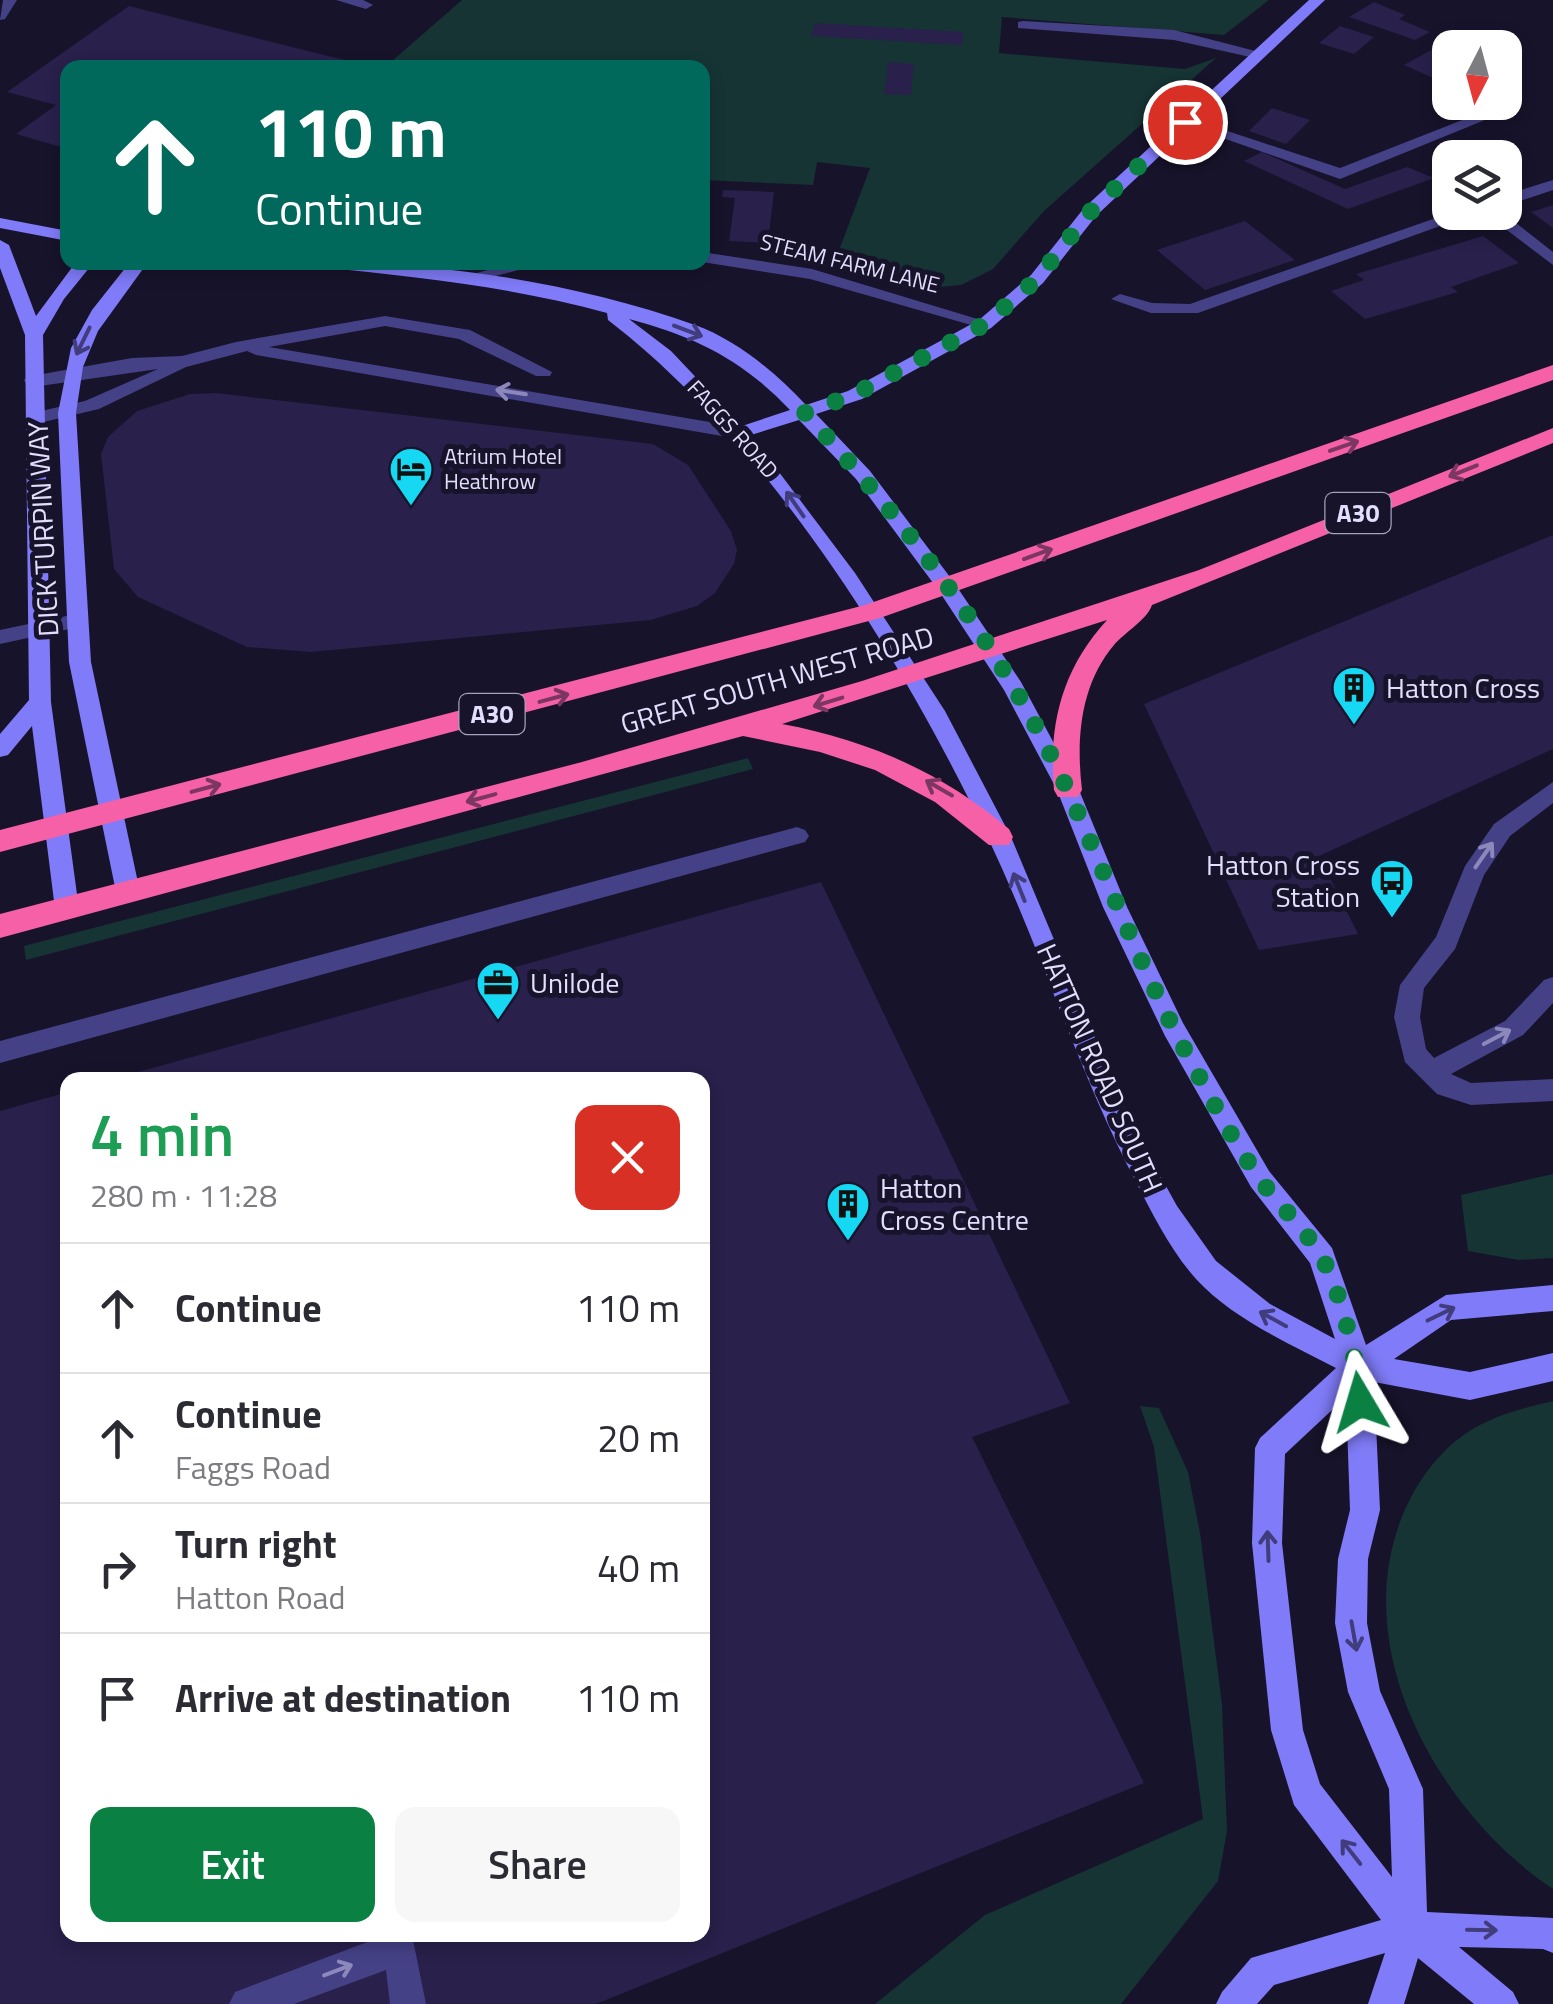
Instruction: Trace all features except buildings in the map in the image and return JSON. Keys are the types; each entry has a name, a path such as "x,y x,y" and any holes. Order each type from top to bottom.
{"highway":[{"name":"GREAT SOUTH WEST ROAD","path":"0,841 871,612 1553,372"},
{"name":"GREAT SOUTH WEST ROAD","path":"0,926 744,728 1164,592 1553,434"},
{"path":"1068,790 1064,726 1086,667 1110,631 1164,592"},
{"path":"744,728 836,747 898,768 940,786 999,837"}],"street":[{"path":"0,16 10,0"},
{"path":"343,0 366,5"},
{"path":"236,347 739,434 805,413 855,394 985,324 1037,279 1090,212 1318,0"},
{"path":"1023,25 1174,35 1259,54"},
{"path":"1185,122 1340,174 1476,120"},
{"path":"1522,195 1553,184"},
{"path":"0,223 60,234"},
{"path":"1120,300 1151,308 1192,309 1432,226"},
{"path":"1514,230 1553,260"},
{"path":"0,245 34,335"},
{"name":"STEAM FARM LANE","path":"710,257 735,258 828,278 985,324"},
{"path":"34,335 56,297 79,270"},
{"name":"DICK TURPIN WAY","path":"128,892 80,662 67,413 69,375 102,306 133,270"},
{"name":"FAGGS ROAD","path":"407,270 472,276 692,330 741,358 805,413 863,476 990,650"},
{"path":"472,276 502,270"},
{"name":"FAGGS ROAD","path":"594,305 624,322 665,355 739,434 848,578 911,675"},
{"path":"32,381 132,364 183,362 236,347 385,321 464,334 543,372"},
{"name":"DICK TURPIN WAY","path":"34,335 40,702 56,827"},
{"path":"35,418 67,413 137,389 183,362"},
{"path":"0,637 76,620"},
{"path":"990,650 1068,790 1116,908 1174,1030 1260,1179 1322,1257 1358,1366 1365,1510 1354,1560 1351,1623 1364,1692 1406,1788 1410,1929 1386,2004"},
{"name":"HATTON ROAD SOUTH","path":"911,675 934,711 999,837 1120,1127 1167,1216 1206,1270 1260,1313 1358,1366 1470,1386 1553,1367"},
{"path":"0,749 40,702"},
{"path":"1553,792 1502,830 1473,872 1446,942 1412,985 1407,1017 1414,1054 1446,1086 1471,1094 1553,1090"},
{"path":"56,827 67,908"},
{"path":"0,1052 797,836"},
{"path":"1430,1074 1514,1028 1553,986"},
{"path":"1501,2004 1410,1929 1306,1793 1287,1730 1271,1606 1267,1542 1270,1448 1358,1366 1446,1308 1553,1298"},
{"path":"1234,2004 1263,1970 1410,1929 1546,1932 1553,1936"},
{"path":"247,2004 400,1946 408,2004"}],"green space":[{"path":"462,0 1269,0 1224,35 1002,17 999,53 1185,69 1216,58 1044,211 993,269 961,285 929,288 835,261 870,168 817,162 813,185 710,180 710,60 393,60"},
{"path":"748,758 753,769 26,960 24,946"},
{"path":"1553,1174 1553,1258 1519,1260 1468,1251 1461,1195"},
{"path":"1553,1401 1553,1889 1475,1819 1443,1776 1416,1728 1397,1677 1387,1625 1388,1573 1400,1522 1427,1472 1456,1440 1478,1426"},
{"path":"1140,1406 1159,1408 1188,1472 1200,1533 1222,1704 1227,1831 1218,1881 1121,2004 875,2004 985,1915 1203,1819 1154,1447"}],"place":[{"name":"Atrium Hotel Heathrow","path":"411,507"},
{"name":"Hatton Cross","path":"1354,726"},
{"name":"Hatton Cross Station","path":"1392,919"},
{"name":"Unilode","path":"498,1021"},
{"name":"Hatton Cross Centre","path":"848,1242"}],"route":[{"path":"1185,122 1090,212 1037,279 985,324 922,361 805,413 863,476 906,532 1013,688 1068,790 1116,908 1174,1030 1260,1179 1322,1257 1358,1366 1360,1402"}]}
